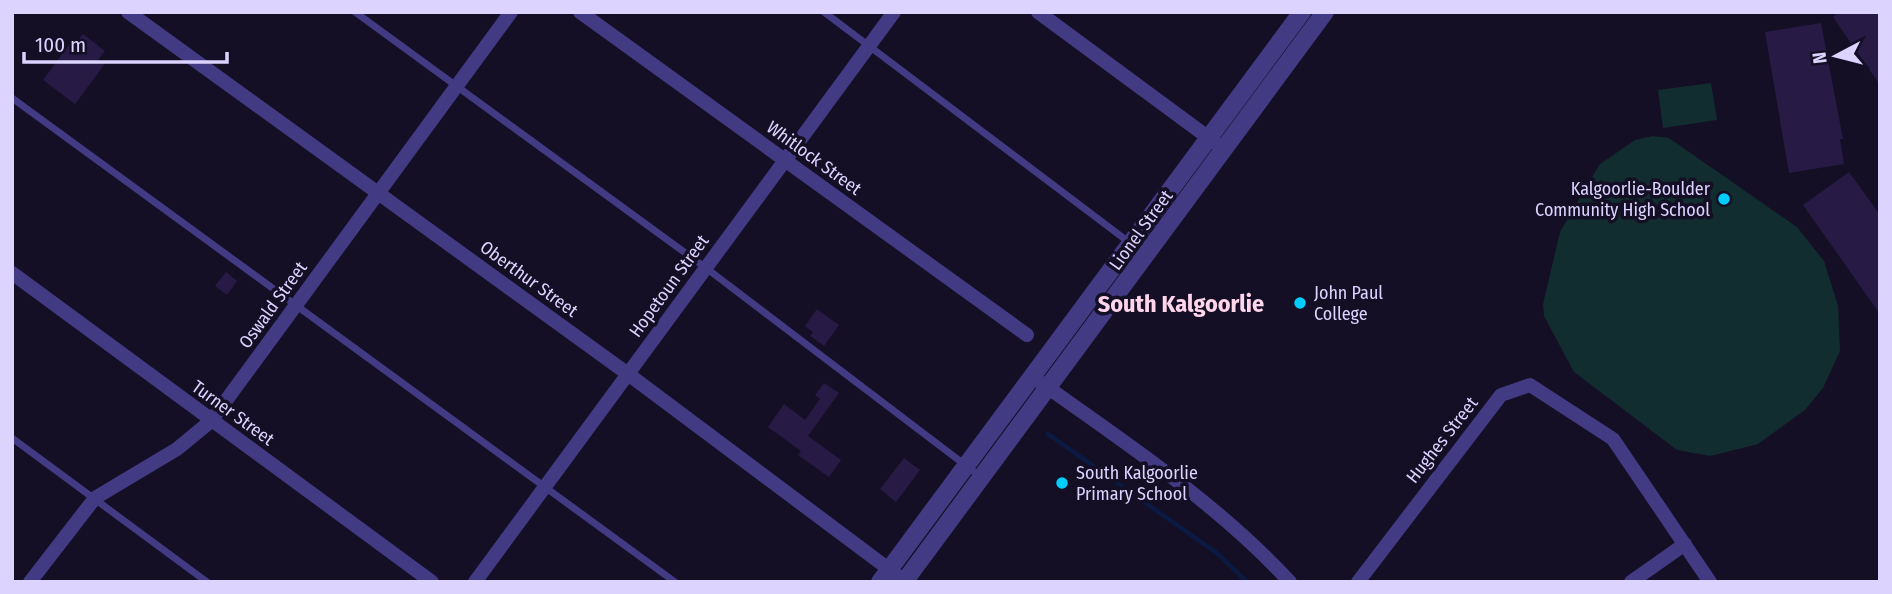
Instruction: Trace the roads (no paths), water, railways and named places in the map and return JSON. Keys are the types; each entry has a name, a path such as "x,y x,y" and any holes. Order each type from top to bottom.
{"street":[{"name":"Oberthur Street","path":"128,12 628,374 885,575 905,581"},
{"name":"Oswald Street","path":"30,582 94,498 177,450 212,421 511,12"},
{"name":"Whitlock Street","path":"579,12 1027,335"},
{"name":"Hopetoun Street","path":"475,582 894,12"},
{"path":"1038,12 1224,149"},
{"name":"Lionel Street","path":"885,575 1302,12"},
{"name":"Lionel Street","path":"905,581 1325,12"},
{"name":"Turner Street","path":"12,273 432,582"},
{"path":"1033,377 1214,511 1259,548 1290,582"},
{"name":"Hughes Street","path":"1358,582 1501,395 1530,385 1613,439 1710,582"},
{"path":"1631,582 1685,544"}],"lane":[{"path":"355,12 706,268 981,478"},
{"path":"824,12 1131,244"},
{"path":"12,98 675,582"},
{"path":"12,438 207,582"}],"waterway":[{"path":"1048,434 1218,554 1247,582"}],"place":[{"name":"Kalgoorlie-Boulder Community High School","path":"1724,199"},
{"name":"John Paul College","path":"1300,303"},
{"name":"South Kalgoorlie Primary School","path":"1062,483"}],"district":[{"name":"South Kalgoorlie","path":"1181,304"}]}
